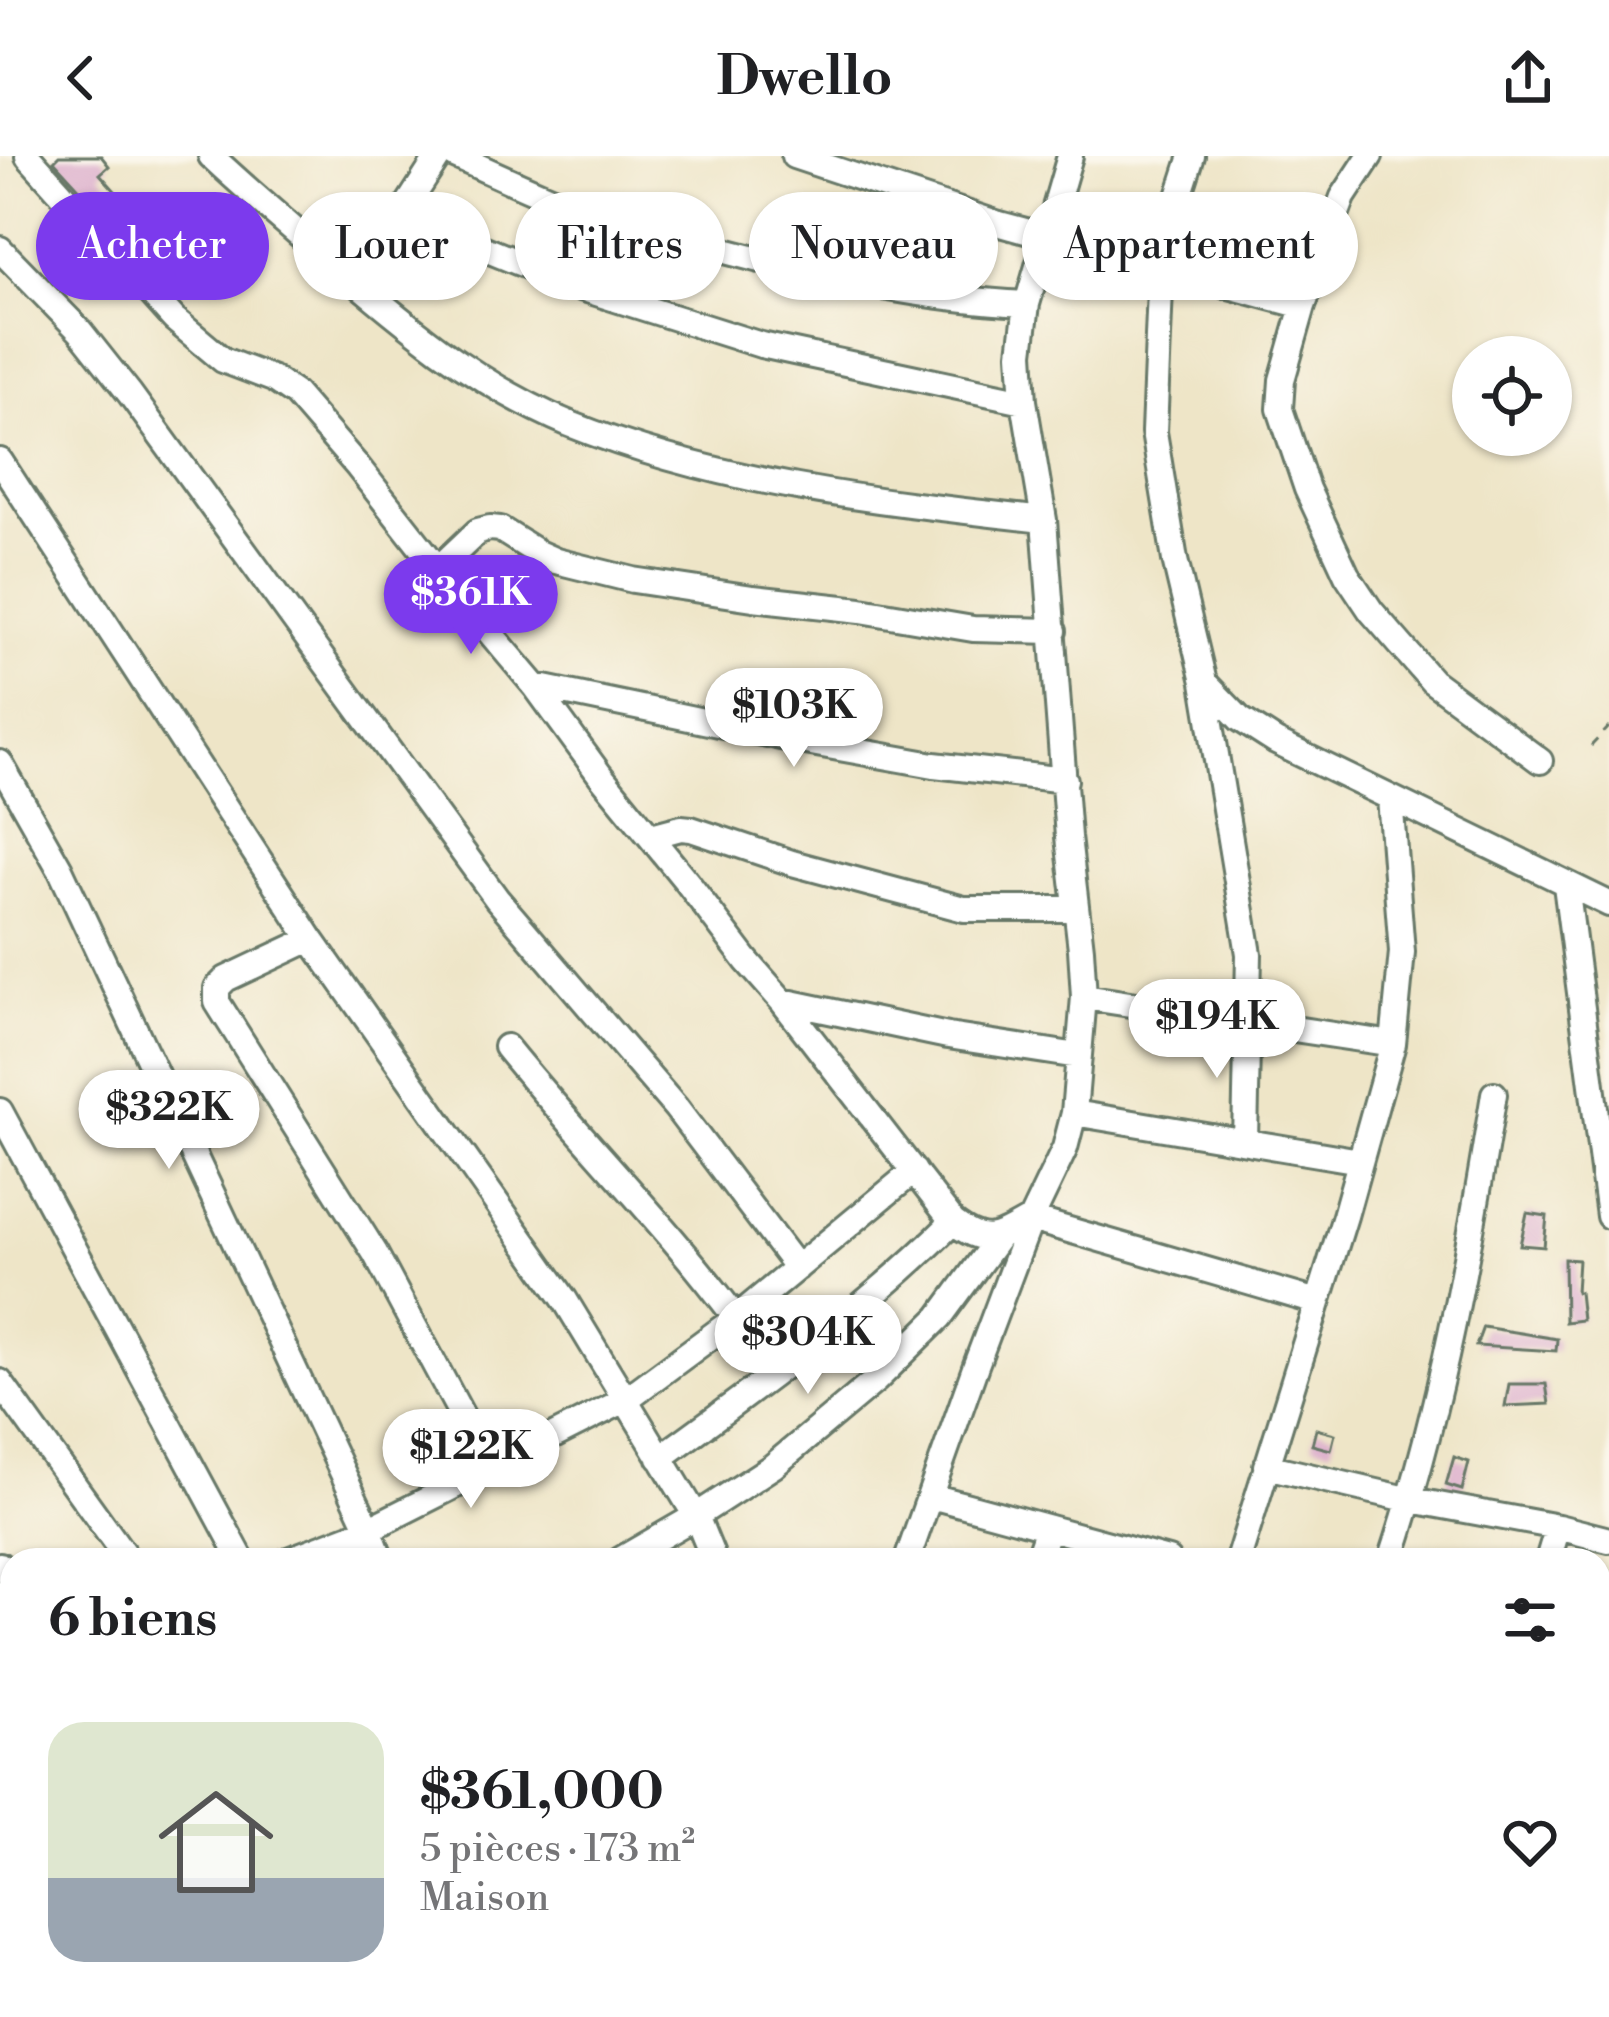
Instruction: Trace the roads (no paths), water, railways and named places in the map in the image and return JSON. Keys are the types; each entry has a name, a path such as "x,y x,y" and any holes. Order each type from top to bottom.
{"street":[{"path":"28,156 174,319 223,360 273,379 295,394 535,686 953,1222 970,1235 998,1238"},
{"path":"211,156 293,228"},
{"path":"416,192 439,156"},
{"path":"455,156 561,202 756,260 900,292 1027,304"},
{"path":"794,156 1022,229"},
{"path":"1059,192 1070,156"},
{"path":"1180,192 1192,156"},
{"path":"1370,156 1343,197 1303,306 1282,380 1280,409 1307,489 1347,575 1371,611 1432,681 1540,761"},
{"path":"0,249 80,331 130,394 497,899 676,1108 797,1268"},
{"path":"491,251 584,289 760,345 1024,401"},
{"path":"377,300 442,351 506,392 569,424 710,469 783,486 1044,520"},
{"path":"912,1548 1031,1219 1065,1148 1074,1113 1084,997 1044,520 1024,401 1021,353 1028,300"},
{"path":"1160,300 1154,432 1175,560 1204,682 1249,953 1245,1141"},
{"path":"1282,300 1303,306"},
{"path":"0,461 311,939 565,1300 696,1516 709,1548"},
{"path":"439,568 478,531 500,529 556,561 633,580 973,629 1054,631"},
{"path":"1204,682 1240,718 1276,742 1609,904"},
{"path":"535,686 800,741 934,764 1065,779"},
{"path":"0,763 70,890 376,1548"},
{"path":"1242,1548 1393,1043 1402,952 1390,798"},
{"path":"651,836 692,829 964,909 1076,909"},
{"path":"1566,885 1609,1216"},
{"path":"311,939 226,979 217,988 217,1002 375,1252 490,1468"},
{"path":"1084,997 1393,1043"},
{"path":"782,1001 948,1036 1078,1056"},
{"path":"506,1047 668,1232 736,1318"},
{"path":"1395,1548 1411,1500 1468,1258 1494,1094"},
{"path":"0,1112 236,1548"},
{"path":"1074,1113 1360,1161"},
{"path":"318,1548 369,1528 625,1400 736,1318 914,1171"},
{"path":"641,1548 772,1466 912,1347 998,1238 1031,1219 1317,1302"},
{"path":"660,1458 838,1325 953,1222"},
{"path":"0,1382 119,1548"},
{"path":"1266,1466 1609,1540"},
{"path":"932,1496 1123,1548"},
{"path":"1552,1548 1558,1527"},
{"path":"1041,1548 1048,1528"}]}
